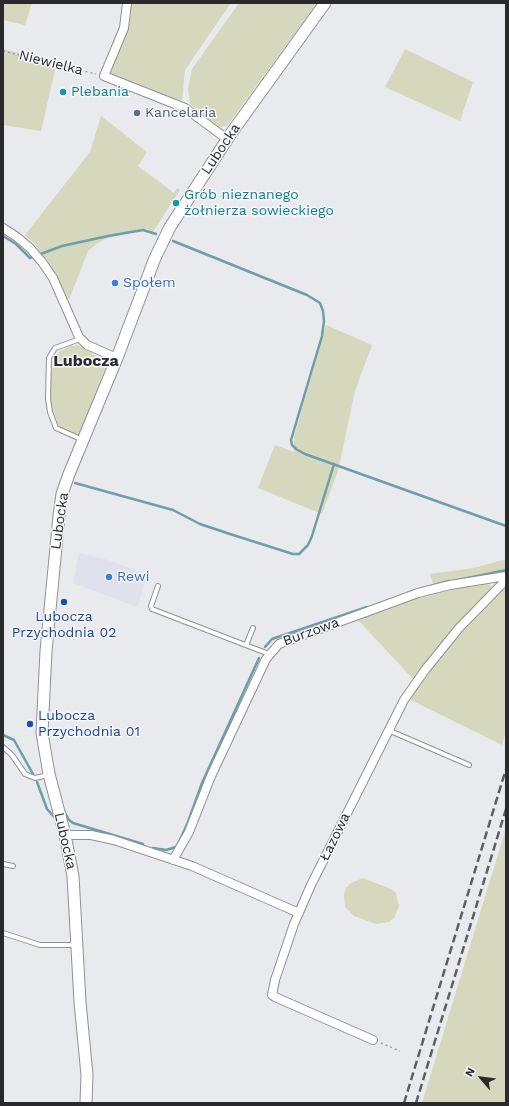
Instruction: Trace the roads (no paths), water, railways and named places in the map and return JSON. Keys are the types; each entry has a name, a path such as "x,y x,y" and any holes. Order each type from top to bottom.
{"street":[{"path":"127,3 124,28 104,76 185,108 227,139"},
{"name":"Lubocka","path":"86,1103 87,1075 76,945 73,876 65,835 43,745 42,713 58,516 65,484 117,358 155,258 166,234 227,139 325,3"},
{"path":"3,228 17,237 41,260 53,278 73,327 81,339 87,345 117,358"},
{"name":"Burzowa","path":"173,860 189,832 211,776 269,654 279,644 289,639 418,593 450,584 506,576"},
{"name":"Łazowa","path":"373,1040 272,995 278,968 298,913 404,700 425,670 459,628 506,580"},
{"path":"65,835 91,835 106,838 192,866 298,913"}],"lane":[{"path":"81,339 55,348 49,358 48,399 50,412 56,428 83,440"},
{"path":"158,586 151,606 152,609 269,654"},
{"path":"246,645 253,628"},
{"path":"388,730 469,764"},
{"path":"3,747 12,755 25,774 36,778 49,774"},
{"path":"3,864 13,866"},
{"path":"3,933 40,945 76,945"}],"waterway":[{"path":"3,236 16,244 30,258 62,246 108,236 143,230 156,234"},
{"path":"173,241 307,295 320,303 324,321 322,336 291,440 292,445 296,449 305,454 506,526"},
{"path":"75,483 173,510 200,524 293,554 299,554 308,545 312,536 334,464"},
{"path":"458,580 506,570"},
{"path":"419,589 449,581"},
{"path":"265,647 272,639 367,607"},
{"path":"153,848 166,850 176,847 179,842 202,783 259,658"},
{"path":"3,735 14,740 33,774"},
{"path":"37,782 47,809 54,817"},
{"path":"64,811 69,820 73,823 143,844"}],"railway":[{"path":"404,1103 506,769"},
{"path":"416,1103 506,809"}],"place":[{"name":"Plebania","path":"63,92"},
{"name":"Kancelaria","path":"137,113"},
{"name":"Grób nieznanego żołnierza sowieckiego","path":"176,203"},
{"name":"Społem","path":"115,283"},
{"name":"Rewi","path":"109,577"},
{"name":"Lubocza Przychodnia 02","path":"64,602"},
{"name":"Lubocza Przychodnia 01","path":"30,724"}],"district":[{"name":"Lubocza","path":"86,361"}]}
